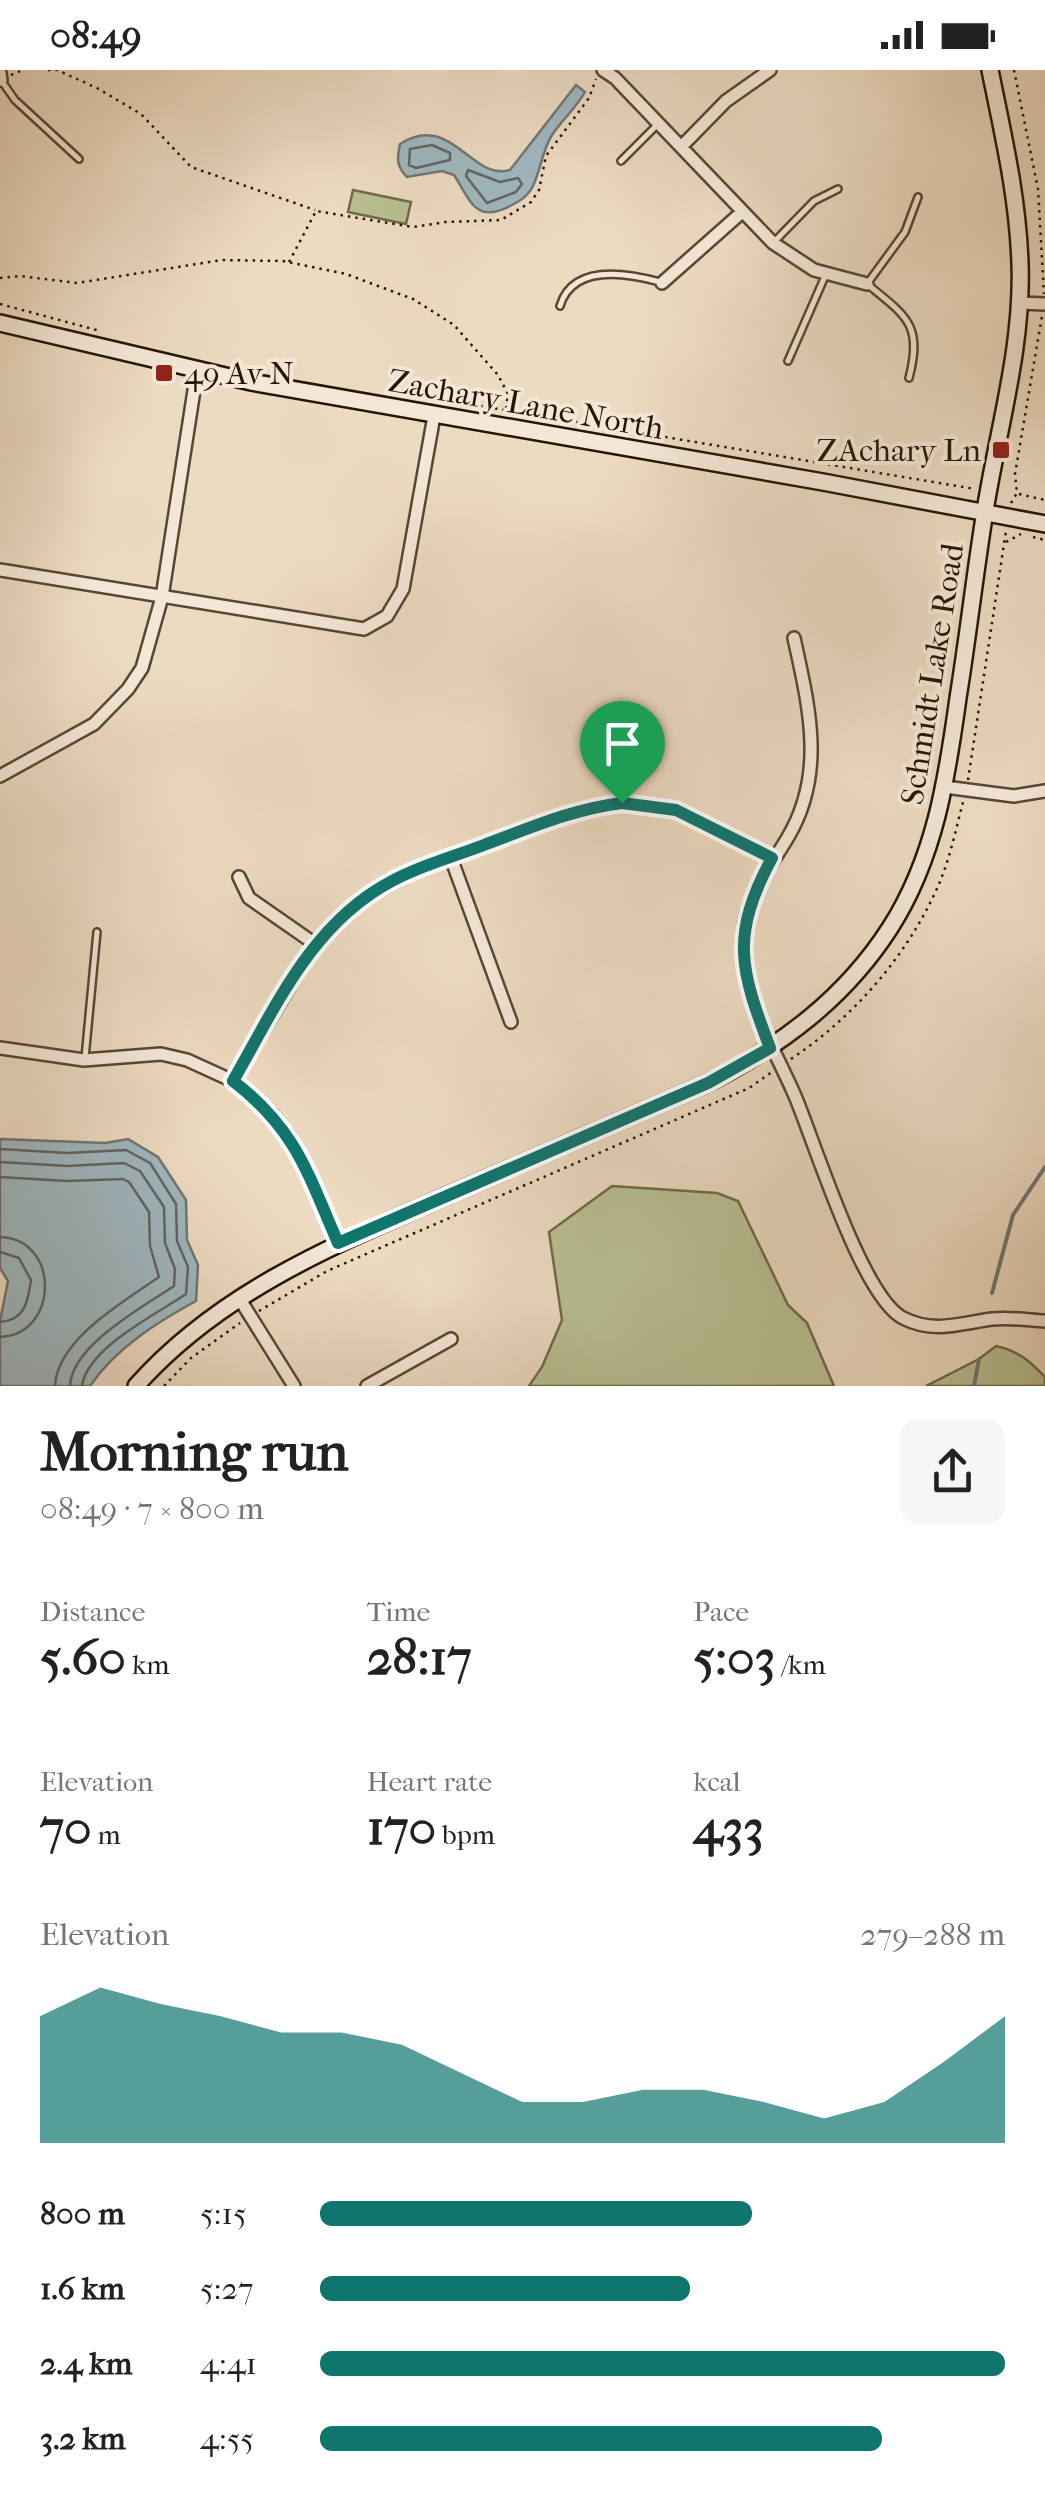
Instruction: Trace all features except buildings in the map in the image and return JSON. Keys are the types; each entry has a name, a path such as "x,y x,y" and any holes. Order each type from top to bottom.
{"street":[{"path":"603,70 660,122 772,243 826,274 868,284"},
{"path":"683,146 726,101 770,70"},
{"name":"Schmidt Lake Road","path":"136,1386 189,1333 239,1298 338,1243 708,1083 770,1048 829,1002 891,927 920,868 946,787 985,512 1010,384 1020,303 1016,214 990,70"},
{"path":"662,283 741,213"},
{"path":"1020,303 1045,304"},
{"name":"Zachary Lane North","path":"0,323 197,371 1045,524"},
{"path":"0,776 73,738 112,707 142,668 162,596 197,371"},
{"path":"0,570 356,630 375,624 387,616 403,589 434,416"},
{"path":"794,638 808,702 813,758 809,785 799,814 750,904 743,942 747,982 770,1048 793,1092 849,1236 888,1307 901,1317 937,1328 996,1318 1045,1322"},
{"path":"946,787 1014,796 1045,791"},
{"path":"233,1081 315,944 335,922 389,882 569,813 622,803 676,810 772,858"},
{"path":"451,858 511,1022"},
{"path":"239,877 249,898 315,944"},
{"path":"0,1048 84,1060 162,1054 187,1060 233,1081 274,1115 290,1138 338,1243"},
{"path":"239,1298 294,1386"},
{"path":"367,1386 451,1340"}],"lane":[{"path":"0,78 15,100 80,160"},
{"path":"621,161 660,122"},
{"path":"772,243 814,202 838,189"},
{"path":"909,378 914,354 913,328 906,316 868,284 905,232 918,197"},
{"path":"560,306 568,290 590,276 619,274 662,283"},
{"path":"788,361 826,274"},
{"path":"84,1060 96,932"}],"path":[{"path":"48,70 96,88 141,114 191,167 316,211 414,227 490,222 511,216 531,202 539,190 546,156 589,98 603,70"},
{"path":"289,262 316,211"},
{"path":"0,278 20,276 77,282 222,260 289,262 346,274 413,300 454,325 498,375 508,394 506,410"},
{"path":"0,304 108,334"},
{"path":"410,395 989,491"},
{"path":"1017,494 1045,500"},
{"path":"1004,543 1021,534 1045,540"}],"green space":[{"path":"353,190 411,202 406,224 348,212"},
{"path":"612,1186 717,1193 738,1201 788,1305 807,1323 834,1386 529,1386 542,1367 562,1320 549,1232"},
{"path":"996,1346 1028,1361 1045,1377 1045,1386 926,1386 979,1359"}],"water":[{"path":"576,85 585,92 552,135 531,190 510,206 481,211 454,175 442,171 407,177 401,169 400,144 418,136 433,136 484,166 496,171 510,170"},
{"path":"0,1139 105,1143 128,1139 158,1157 186,1200 187,1240 198,1265 196,1301 138,1338 90,1386 0,1386 0,1321 8,1281 0,1268"}],"waterway":[{"path":"992,1293 1013,1215 1045,1167"},
{"path":"974,1386 979,1359"}],"place":[{"name":"49 Av N","path":"164,373"},
{"name":"ZAchary Ln","path":"1001,450"}],"route":[{"path":"622,803 676,810 772,858 750,904 743,930 747,982 770,1048 708,1083 338,1243 290,1138 274,1115 233,1081 294,976 335,922 389,882 569,813 622,803"}]}
